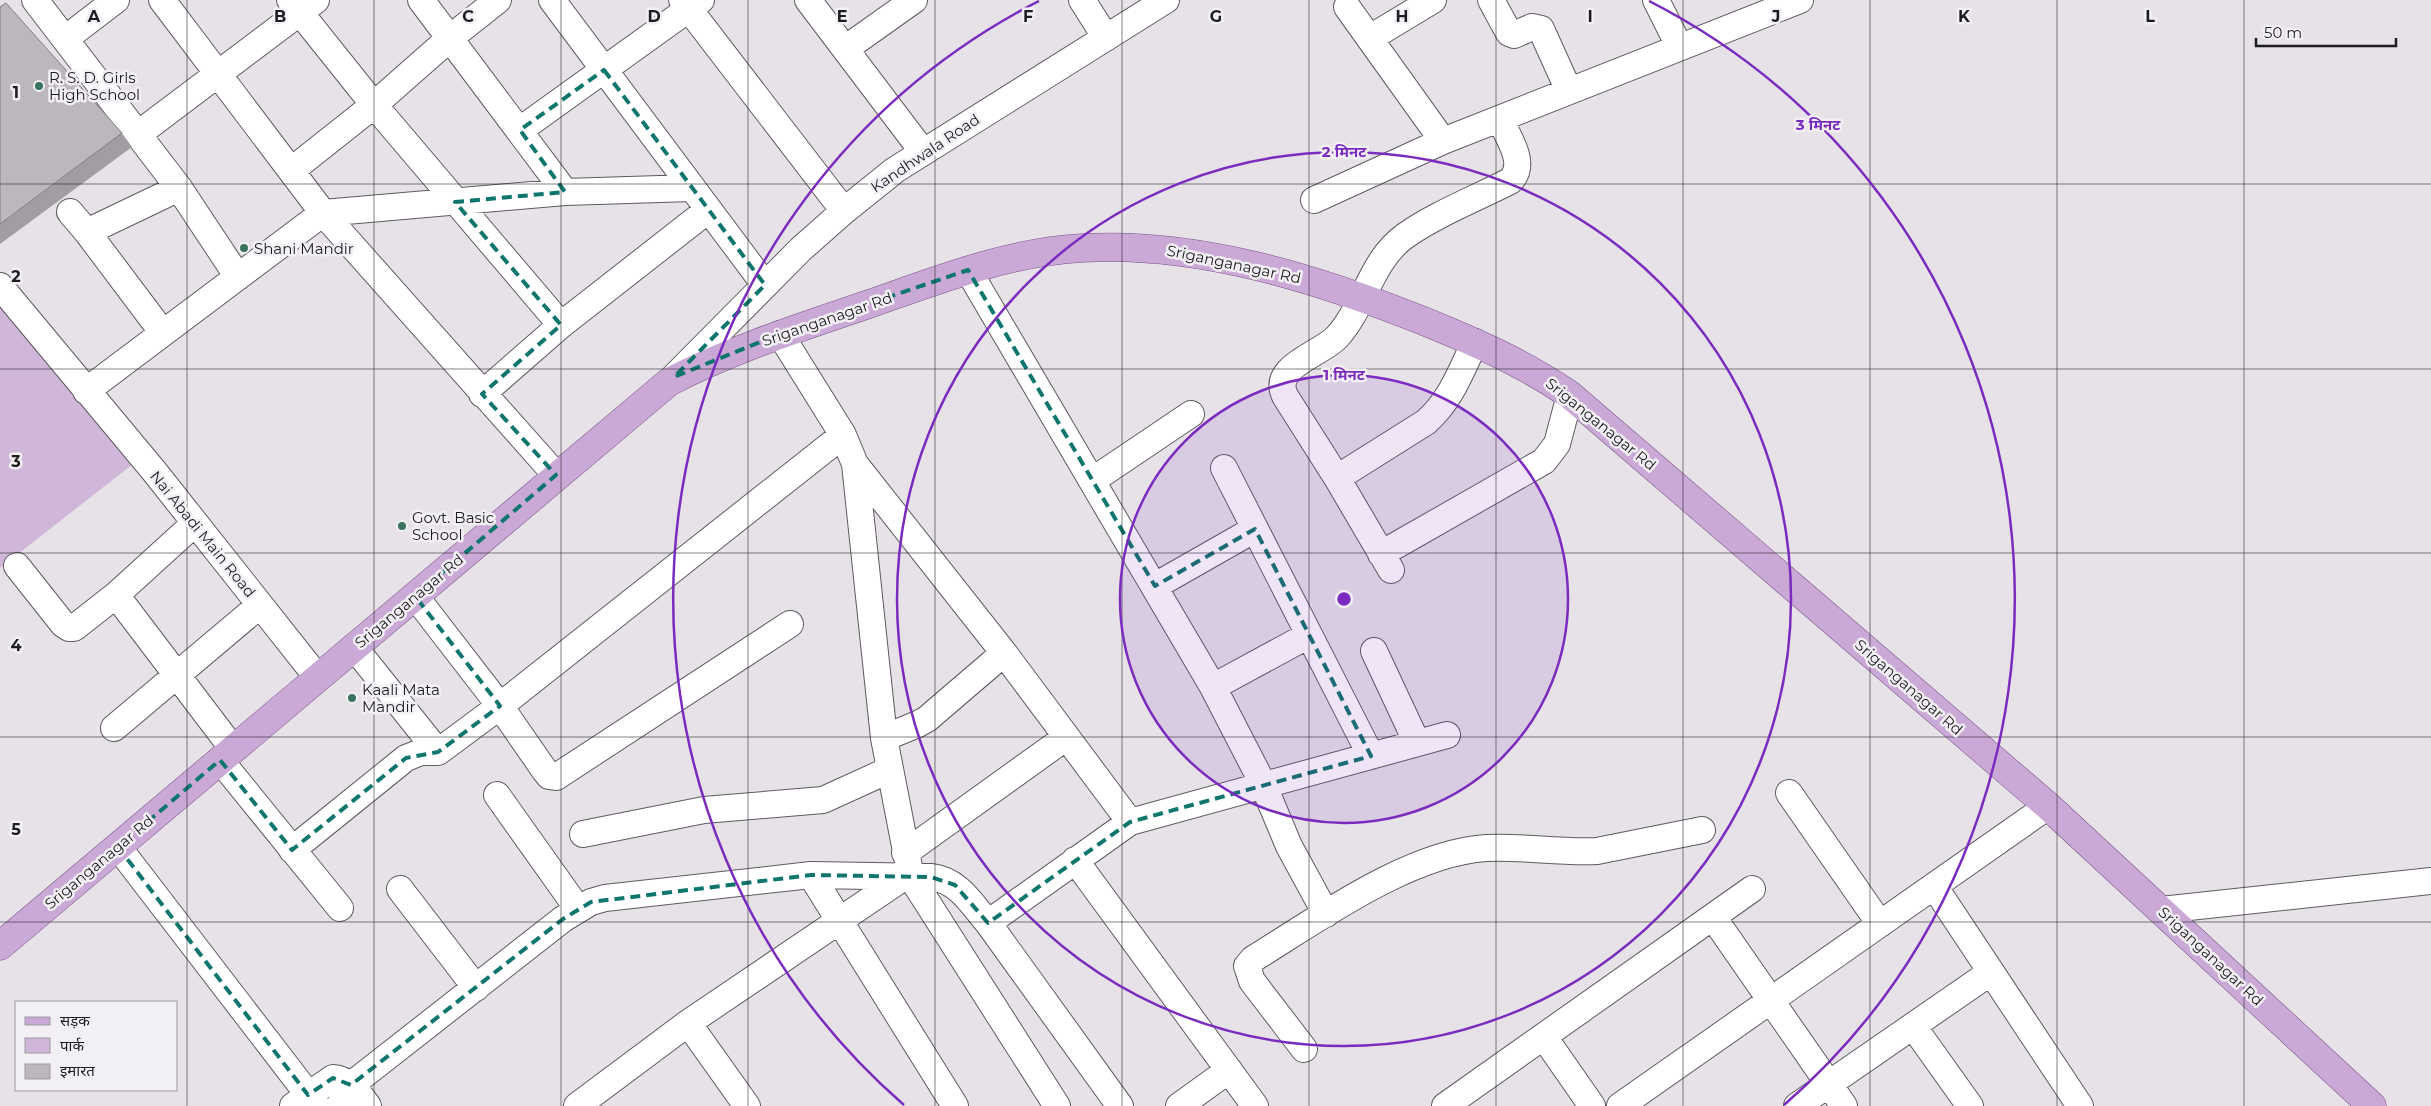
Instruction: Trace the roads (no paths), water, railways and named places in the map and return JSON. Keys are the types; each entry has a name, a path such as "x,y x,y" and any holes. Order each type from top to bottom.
{"main road":[{"name":"Sriganganagar Rd","path":"0,946 669,382 695,368 780,334 968,270 1030,254 1080,248 1161,249 1204,256 1295,277 1362,297 1475,342 1538,373 1570,395 2048,806 2372,1106"}],"street":[{"path":"35,0 179,188 238,277"},
{"path":"65,39 116,0"},
{"path":"162,0 292,170 322,213 556,476"},
{"path":"421,0 565,192"},
{"path":"292,170 374,105 450,38 498,0"},
{"path":"552,0 765,285"},
{"path":"808,0 923,152"},
{"path":"845,49 914,0"},
{"path":"1082,0 1106,38"},
{"name":"Kandhwala Road","path":"669,382 765,285 844,211 895,170 1166,0"},
{"path":"1370,38 1433,0"},
{"path":"1491,0 1509,33 1514,35 1532,27 1541,29 1568,91"},
{"path":"1656,0 1679,46"},
{"path":"1314,200 1442,141 1679,46 1800,0"},
{"path":"520,130 604,70 690,3 844,211"},
{"path":"137,135 302,4 374,105 560,325"},
{"path":"1348,7 1442,141"},
{"path":"1500,119 1516,154 1519,166 1517,175 1510,181 1404,236 1384,258 1346,326 1326,346 1288,370 1281,380 1281,388 1386,562 1544,461 1557,444 1570,395"},
{"path":"87,232 179,188"},
{"path":"86,391 322,213 565,192 692,188"},
{"path":"482,394 560,325 708,210"},
{"path":"70,212 164,333"},
{"path":"968,270 1094,480 1213,688 1263,784 1289,846 1326,914"},
{"name":"Nai Abadi Main Road","path":"0,286 154,471 194,524 318,678"},
{"path":"780,334 843,436 855,464 1004,653 1065,738 1130,822"},
{"path":"1337,478 1426,422 1439,411 1454,387 1475,342"},
{"path":"1094,480 1191,414"},
{"path":"292,850 406,758 422,752 438,752 500,706 843,436"},
{"path":"855,464 884,738 907,869 1058,1106"},
{"path":"1224,468 1371,756"},
{"path":"18,566 69,628 81,624 116,596 194,524"},
{"path":"1155,586 1255,529"},
{"path":"116,596 177,674 226,755 292,850 340,908"},
{"path":"414,596 500,706 545,771 549,776 556,777 790,624"},
{"path":"114,728 260,605"},
{"path":"1213,688 1309,635"},
{"path":"354,647 438,752"},
{"path":"1374,651 1416,743"},
{"path":"884,738 927,719 1004,653"},
{"path":"988,923 1130,822 1447,735"},
{"path":"577,1106 688,1023 839,923 1065,738"},
{"path":"583,834 704,810 823,800 890,770"},
{"path":"1789,793 1880,924"},
{"path":"496,795 578,909"},
{"path":"1620,1106 2048,806"},
{"path":"1304,1049 1252,981 1247,966 1254,959 1326,914 1419,865 1466,851 1511,848 1580,852 1702,830"},
{"path":"118,847 306,1102 333,1078 339,1078 345,1095 368,1106"},
{"path":"1075,860 1255,1106"},
{"path":"345,1095 476,988 578,909 604,898 811,876 907,869 955,884 988,923 1120,1106"},
{"path":"811,876 955,1106"},
{"path":"2161,910 2431,881"},
{"path":"1934,886 2080,1106"},
{"path":"400,889 476,988"},
{"path":"1446,1106 1752,889"},
{"path":"1713,917 1844,1106"},
{"path":"1797,1106 1991,972"},
{"path":"688,1023 747,1106"},
{"path":"1913,1026 1970,1106"},
{"path":"1544,1037 1592,1106"},
{"path":"1179,1106 1229,1070"}],"place":[{"name":"R. S. D. Girls High School","path":"39,86"},
{"name":"Shani Mandir","path":"244,248"},
{"name":"Govt. Basic School","path":"402,526"},
{"name":"Kaali Mata Mandir","path":"352,698"}]}
